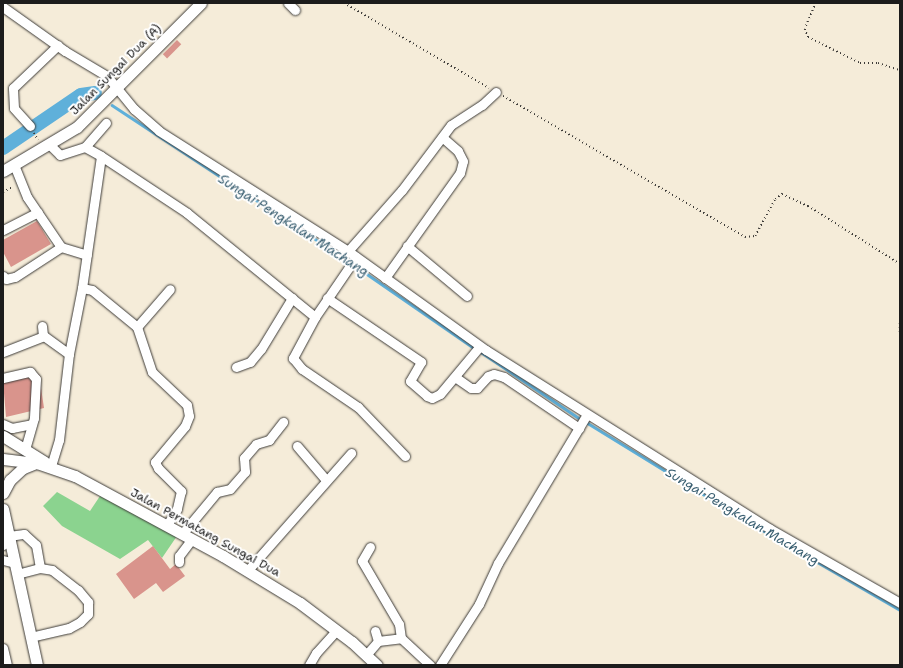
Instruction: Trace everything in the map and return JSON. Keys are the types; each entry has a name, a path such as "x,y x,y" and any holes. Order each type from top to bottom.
{"main road":[{"name":"Jalan Sungai Dua (A)","path":"3,171 50,145 77,127 202,4"},
{"path":"3,436 51,466"},
{"name":"Jalan Permatang Sungai Dua","path":"3,459 51,466 187,536 248,570 300,602 337,630 376,665"},
{"path":"3,493 10,480 23,468 36,463"},
{"path":"3,509 6,541 16,568 37,665"}],"street":[{"path":"288,3 295,10"},
{"path":"3,7 58,46 107,76 134,109 159,131 348,251 480,346 586,416 770,529 900,603"},
{"path":"30,126 14,108 13,88 58,46"},
{"path":"348,251 402,190 450,125 482,105 496,92"},
{"path":"85,147 106,123"},
{"path":"385,278 460,173 463,161 458,151 442,137"},
{"path":"50,145 64,156 77,148 85,147 101,156 187,213 315,317"},
{"path":"51,466 59,440 70,354 82,288 101,156"},
{"path":"14,165 27,197 61,248 87,255"},
{"path":"3,230 38,212"},
{"path":"407,246 467,296"},
{"path":"3,276 6,279 15,277 61,248"},
{"path":"356,258 344,272 315,317 293,358 296,364 358,406 405,456"},
{"path":"82,288 92,290 137,327 152,372 187,405 189,410 185,426 155,462 158,468 181,490 177,509 167,525"},
{"path":"137,327 170,289"},
{"path":"236,367 250,362 292,298"},
{"path":"327,298 421,362 410,381 427,396 440,394 480,346"},
{"path":"42,326 42,336"},
{"path":"42,336 70,354"},
{"path":"3,352 42,336"},
{"path":"3,378 30,372 36,379 32,424 25,449"},
{"path":"455,377 471,388 477,388 488,376 494,374 504,377 579,428"},
{"path":"440,665 479,604 502,557 586,416"},
{"path":"179,562 179,556 187,536 217,492 230,489 245,472 243,457 256,444 269,440 283,422"},
{"path":"3,424 12,428 32,424"},
{"path":"297,446 326,480"},
{"path":"248,570 351,452"},
{"path":"6,541 24,534 32,540 36,545 40,568"},
{"path":"370,547 362,561 399,624 401,638 430,665"},
{"path":"3,560 16,568 40,568 52,570 78,590 88,602 88,614 69,628 31,637"},
{"path":"309,665 316,653 337,630"},
{"path":"374,631 378,641"},
{"path":"366,655 378,641 401,638"},
{"path":"3,648 7,665"}],"path":[{"path":"344,3 745,237 755,236 775,199 782,194 808,206 900,264"},
{"path":"816,3 805,29 808,37 860,63 878,62 900,70"},
{"path":"900,323 900,334"}],"green space":[{"path":"57,492 90,511 100,496 177,536 162,558 148,540 120,559 62,526 43,506"}],"building":[{"path":"177,40 181,44 167,58 163,54"},
{"path":"37,221 51,244 11,267 3,252 3,240"},
{"path":"39,374 44,408 6,417 3,381"},
{"path":"153,546 170,569 176,564 185,576 163,592 156,583 134,599 116,574"}],"waterway":[{"name":"Sungai Pengkalan Machang","path":"3,148 81,95 95,93"},
{"name":"Sungai Pengkalan Machang","path":"112,105 350,262"},
{"name":"Sungai Pengkalan Machang","path":"354,265 474,348"},
{"name":"Sungai Pengkalan Machang","path":"481,352 579,418"},
{"name":"Sungai Pengkalan Machang","path":"586,422 750,523 900,610"}]}
